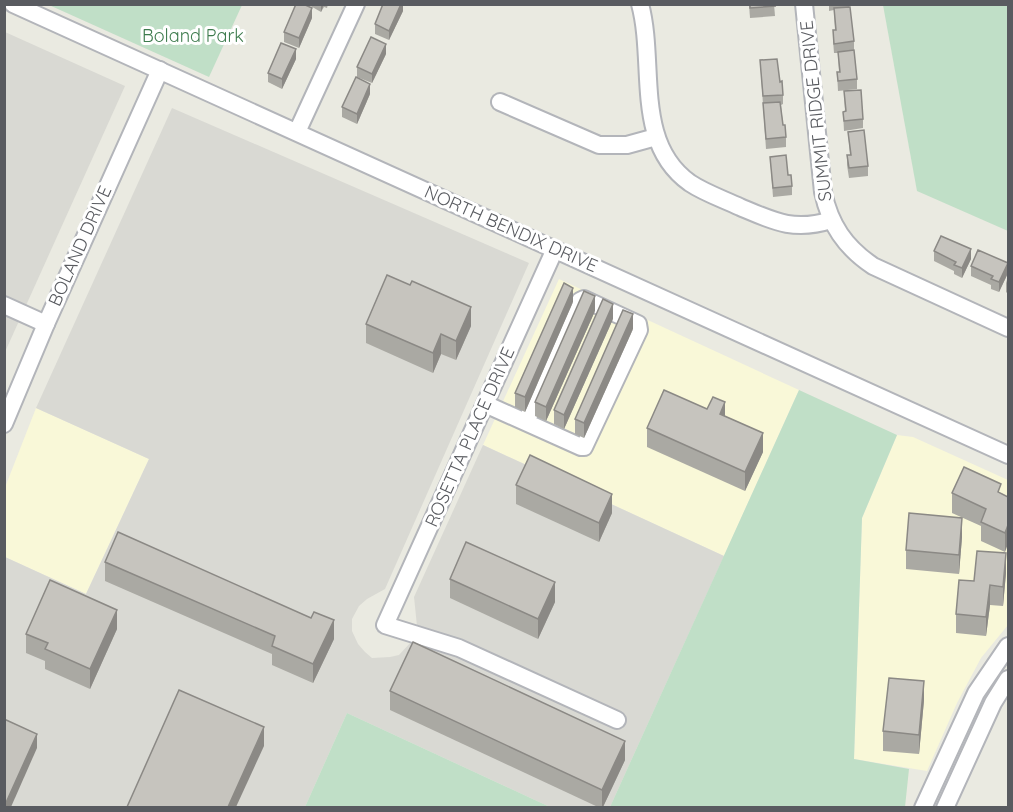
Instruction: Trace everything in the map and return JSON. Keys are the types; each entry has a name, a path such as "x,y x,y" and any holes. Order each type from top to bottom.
{"street":[{"name":"NORTH BENDIX DRIVE","path":"13,4 1008,455"},
{"path":"297,132 356,4"},
{"path":"640,4 656,137 667,161 689,182 708,193 775,222 808,226 831,220"},
{"name":"SUMMIT RIDGE DRIVE","path":"804,4 823,192 831,220 848,245 873,266 1008,328"},
{"name":"BOLAND DRIVE","path":"4,424 46,324 160,70"},
{"path":"500,102 599,145 627,145 656,137"},
{"name":"ROSETTA PLACE DRIVE","path":"555,249 385,624 459,648 617,720"},
{"path":"485,404 526,422 584,447 639,330 638,324 584,299 580,301 526,422"},
{"path":"4,305 46,324"},
{"path":"923,807 964,716 984,680 1008,646"},
{"path":"945,807 1005,684 984,680"}],"shaded area":[{"path":"5,32 125,86 5,352"},
{"path":"172,108 529,263 385,589 359,606 352,619 352,631 358,644 372,658 399,655 411,642 417,626 414,597 483,445 724,556 610,807 550,807 347,713 305,807 5,808 5,557 86,594 149,459 36,408"},
{"path":"559,279 799,390 724,556 483,445"},
{"path":"36,408 149,459 86,594 5,557 4,490"},
{"path":"897,435 913,437 1008,480 1008,625 981,658 957,703 927,771 854,759 862,518"}],"green space":[{"name":"Boland Park","path":"49,5 242,5 209,77"},
{"path":"883,5 1008,5 1008,231 917,191"},
{"path":"799,390 897,435 862,518 854,759 909,769 905,807 610,807"},
{"path":"347,713 550,807 305,807"}],"building":[{"path":"296,4 312,8 299,38 284,32"},
{"path":"383,4 401,4 389,31 375,24"},
{"path":"750,4 774,4 775,6 750,8"},
{"path":"850,7 854,41 834,44 833,30 836,30 834,8"},
{"path":"371,37 386,44 372,74 357,67"},
{"path":"281,43 296,49 282,79 268,73"},
{"path":"854,50 857,79 838,81 837,72 840,72 838,52"},
{"path":"777,59 783,95 763,96 760,60"},
{"path":"356,77 370,84 357,114 342,107"},
{"path":"861,90 863,119 844,121 843,112 846,111 844,91"},
{"path":"780,102 786,137 766,139 763,103"},
{"path":"864,130 868,166 849,168 847,155 851,155 848,132"},
{"path":"786,155 788,175 791,175 792,186 773,188 770,157"},
{"path":"941,236 971,249 962,268 954,265 956,262 934,251"},
{"path":"978,250 1008,263 999,282 991,279 993,276 971,266"},
{"path":"387,275 410,285 412,281 471,307 456,341 441,334 433,353 366,324"},
{"path":"564,283 573,288 525,397 515,393"},
{"path":"584,291 595,296 546,407 535,402"},
{"path":"603,299 613,304 564,415 554,410"},
{"path":"623,310 633,314 584,423 575,419"},
{"path":"664,390 707,409 713,397 725,402 720,414 763,433 745,472 647,428"},
{"path":"530,455 612,494 599,523 516,485"},
{"path":"964,467 1001,484 998,492 1008,497 1008,525 1005,533 981,522 986,509 952,493"},
{"path":"909,513 962,518 959,555 906,550"},
{"path":"118,532 311,618 314,612 334,620 313,664 272,646 275,636 105,562"},
{"path":"466,542 555,582 538,619 450,579"},
{"path":"977,551 1006,553 1003,587 990,585 986,617 956,614 959,580 974,581"},
{"path":"50,580 117,610 90,669 45,649 48,643 26,634"},
{"path":"413,642 625,741 602,790 390,691"},
{"path":"889,678 924,681 919,735 883,731"},
{"path":"179,690 264,727 228,807 127,807"},
{"path":"4,719 37,734 4,807"}]}
